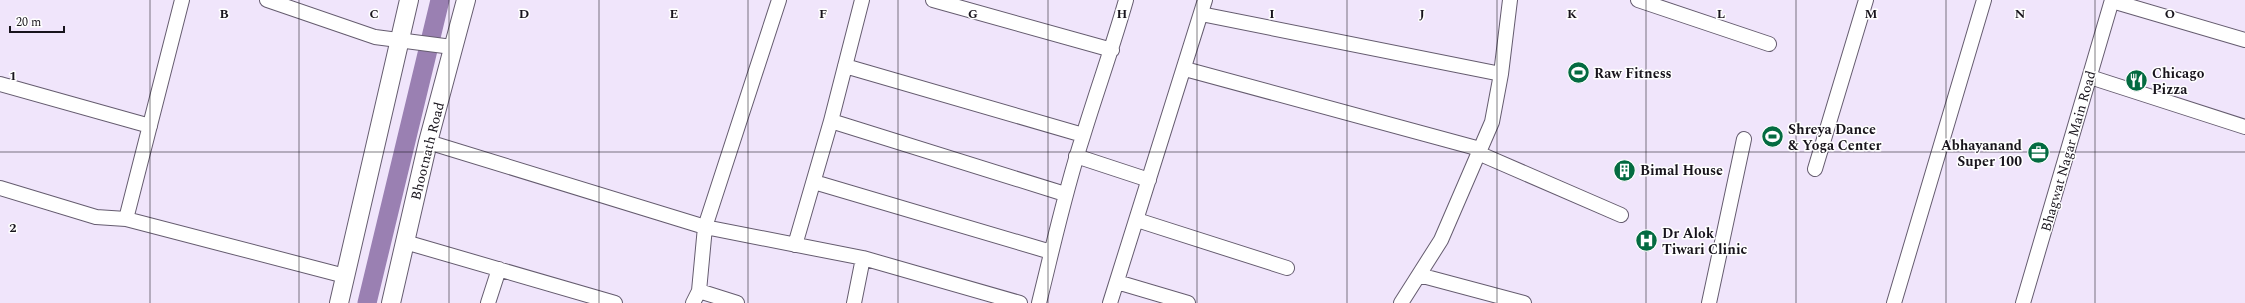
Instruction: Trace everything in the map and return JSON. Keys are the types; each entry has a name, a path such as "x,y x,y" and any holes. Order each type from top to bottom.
{"street":[{"path":"126,219 182,0"},
{"path":"267,0 375,37 444,46"},
{"path":"339,303 405,40 409,0"},
{"name":"Bhootnath Road","path":"392,303 428,142 444,46 466,0"},
{"path":"737,303 696,297 705,227 779,0"},
{"path":"795,245 831,121 862,0"},
{"path":"933,0 1112,50"},
{"path":"1039,303 1065,194 1076,156 1112,50 1126,0"},
{"path":"1110,303 1185,69 1205,0"},
{"path":"1401,303 1442,240 1492,122 1501,74 1510,0"},
{"path":"1638,0 1769,44"},
{"path":"1816,169 1866,0"},
{"path":"1894,303 1984,0"},
{"path":"2112,0 2245,40"},
{"name":"Bhagwat Nagar Main Road","path":"2023,303 2112,0"},
{"path":"1201,14 1501,74"},
{"path":"845,66 1083,135"},
{"path":"1185,69 1479,151 1621,215"},
{"path":"2090,77 2245,128"},
{"path":"0,84 150,126"},
{"path":"831,121 1065,194"},
{"path":"1709,303 1744,139"},
{"path":"428,142 705,227 863,258 1020,303"},
{"path":"1076,156 1149,180"},
{"path":"814,182 1052,252"},
{"path":"0,188 96,217 126,219 345,276"},
{"path":"1137,220 1287,268"},
{"path":"405,242 498,269 584,299 616,303"},
{"path":"854,303 863,258"},
{"path":"488,303 498,269"},
{"path":"1419,276 1524,303"},
{"path":"1117,282 1188,303"}],"waterway":[{"path":"367,303 440,0"}],"place":[{"name":"Raw Fitness","path":"1579,73"},
{"name":"Chicago Pizza","path":"2137,81"},
{"name":"Shreya Dance & Yoga Center","path":"1772,137"},
{"name":"Abhayanand Super 100","path":"2038,153"},
{"name":"Bimal House","path":"1624,170"},
{"name":"Dr Alok Tiwari Clinic","path":"1646,241"}]}
